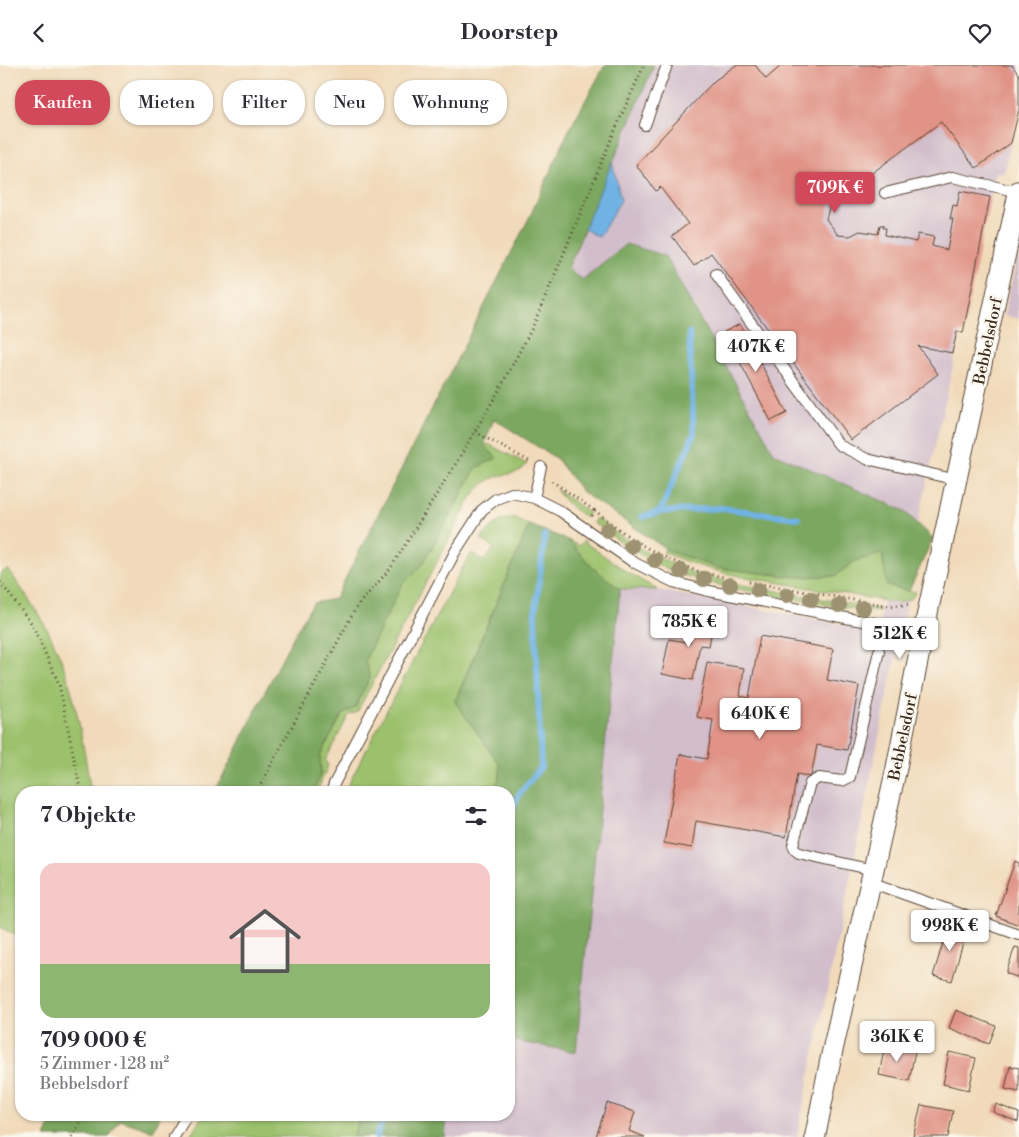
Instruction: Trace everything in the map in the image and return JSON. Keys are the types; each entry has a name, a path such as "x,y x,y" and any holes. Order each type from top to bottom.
{"street":[{"name":"Bebbelsdorf","path":"814,1137 896,770 924,629 1019,192"}],"lane":[{"path":"646,125 667,65"},
{"path":"886,193 952,177 1019,192"},
{"path":"716,274 839,445 867,459 956,480"},
{"path":"534,498 541,467"},
{"path":"334,786 451,561 482,510 496,499 512,493 534,498 560,511 633,562 673,582 704,590 851,619 903,628 924,629"},
{"path":"879,651 850,777 842,781 819,778 810,783 793,845 795,850 799,853 872,876 1019,935"},
{"path":"174,1137 183,1121"}],"path":[{"path":"260,786 357,606 390,569 498,392 532,328 644,65"},
{"path":"475,431 541,467 554,483 633,540 660,555 696,571 728,578"},
{"path":"584,528 595,511"},
{"path":"746,581 889,606 912,604 920,589 933,591"},
{"path":"0,582 32,624 59,684 80,786"},
{"path":"72,1137 81,1121"}],"shaded area":[{"path":"654,65 1019,65 1019,108 1004,173 996,172 918,523 933,538 909,591 797,1137 445,1137 446,1121 515,1121 515,1041 576,1051 620,589 658,590 877,631 903,510 774,453 665,256 626,244 582,280 568,268"},
{"path":"1019,250 1019,319 1004,315"}],"green space":[{"path":"605,65 654,65 568,268 582,280 626,244 665,256 774,453 903,510 933,538 909,591 887,586 882,554 855,561 835,576 795,577 718,568 669,551 582,492 557,459 494,419 484,445 497,458 476,468 422,565 402,585 365,660 370,677 355,708 342,715 320,756 321,773 316,786 217,786 286,650 313,603 335,599 530,216 568,132"},
{"path":"488,444 527,464 517,472 498,476 490,480 472,496 357,712 349,715 325,761 328,765 319,786 316,786 321,773 320,756 342,715 355,708 370,677 365,660 402,585 422,565 476,468 497,458 484,445"},
{"path":"556,489 589,513 586,518 566,502"},
{"path":"513,517 529,525 455,701 499,763 500,776 496,786 348,786 461,570 472,553 485,561 494,548 481,539 503,520"},
{"path":"596,518 643,550 693,573 743,585 879,609 879,611 842,607 752,592 709,583 681,574 657,564 629,548 593,523"},
{"path":"529,525 568,540 593,568 620,589 576,1052 515,1041 515,786 496,786 500,776 499,763 455,702"},
{"path":"568,540 579,546 583,541 627,572 658,590 620,589 593,568"},
{"path":"665,549 718,568 795,577 835,576 855,561 882,553 887,586 916,592 911,599 898,603 740,576 691,563 663,552"},
{"path":"8,569 49,633 58,652 76,711 90,786 15,786 15,935 0,927 0,574"},
{"path":"52,1121 119,1121 109,1137 45,1137"},
{"path":"123,1121 158,1121 153,1131"},
{"path":"199,1121 358,1121 353,1137 189,1137"},
{"path":"358,1121 446,1121 445,1137 353,1137"}],"water":[{"path":"612,162 621,200 599,237 584,229"}],"building":[{"path":"736,65 755,65 766,79 782,65 1012,65 1019,75 1019,110 1011,143 976,168 941,122 830,204 826,219 838,235 850,236 860,231 878,234 880,225 884,225 883,228 886,228 885,235 916,242 918,234 934,237 932,246 947,250 953,219 950,219 953,205 957,206 960,191 990,197 963,333 957,332 952,353 918,346 938,374 851,440 711,253 694,266 672,236 688,224 660,187 656,191 636,165 714,81"},
{"path":"740,324 787,413 771,421 724,332"},
{"path":"695,611 715,614 709,646 700,645 693,680 662,674 669,639 690,643"},
{"path":"760,636 833,649 827,680 859,686 847,750 817,745 811,777 797,774 786,837 696,821 692,848 664,843 680,754 707,759 713,720 697,717 707,662 744,668 740,696 749,698"},
{"path":"1015,861 1019,863 1019,925 996,916"},
{"path":"949,923 967,929 952,981 933,976"},
{"path":"1015,947 1019,948 1019,978 1006,973"},
{"path":"956,1010 996,1026 989,1044 949,1028"},
{"path":"885,1045 915,1051 909,1081 879,1075"},
{"path":"949,1052 976,1058 969,1090 943,1084"},
{"path":"1010,1066 1019,1068 1019,1092 1005,1089"},
{"path":"607,1103 635,1112 629,1131 645,1137 596,1137"},
{"path":"996,1104 1019,1113 1018,1122 993,1112"},
{"path":"921,1105 953,1111 948,1137 913,1137"}],"waterway":[{"path":"642,517 660,512 694,434 689,333"},
{"path":"660,512 721,508 798,518"},
{"path":"515,803 518,796 541,767 535,614 545,535"},
{"path":"376,1137 383,1121"}]}
